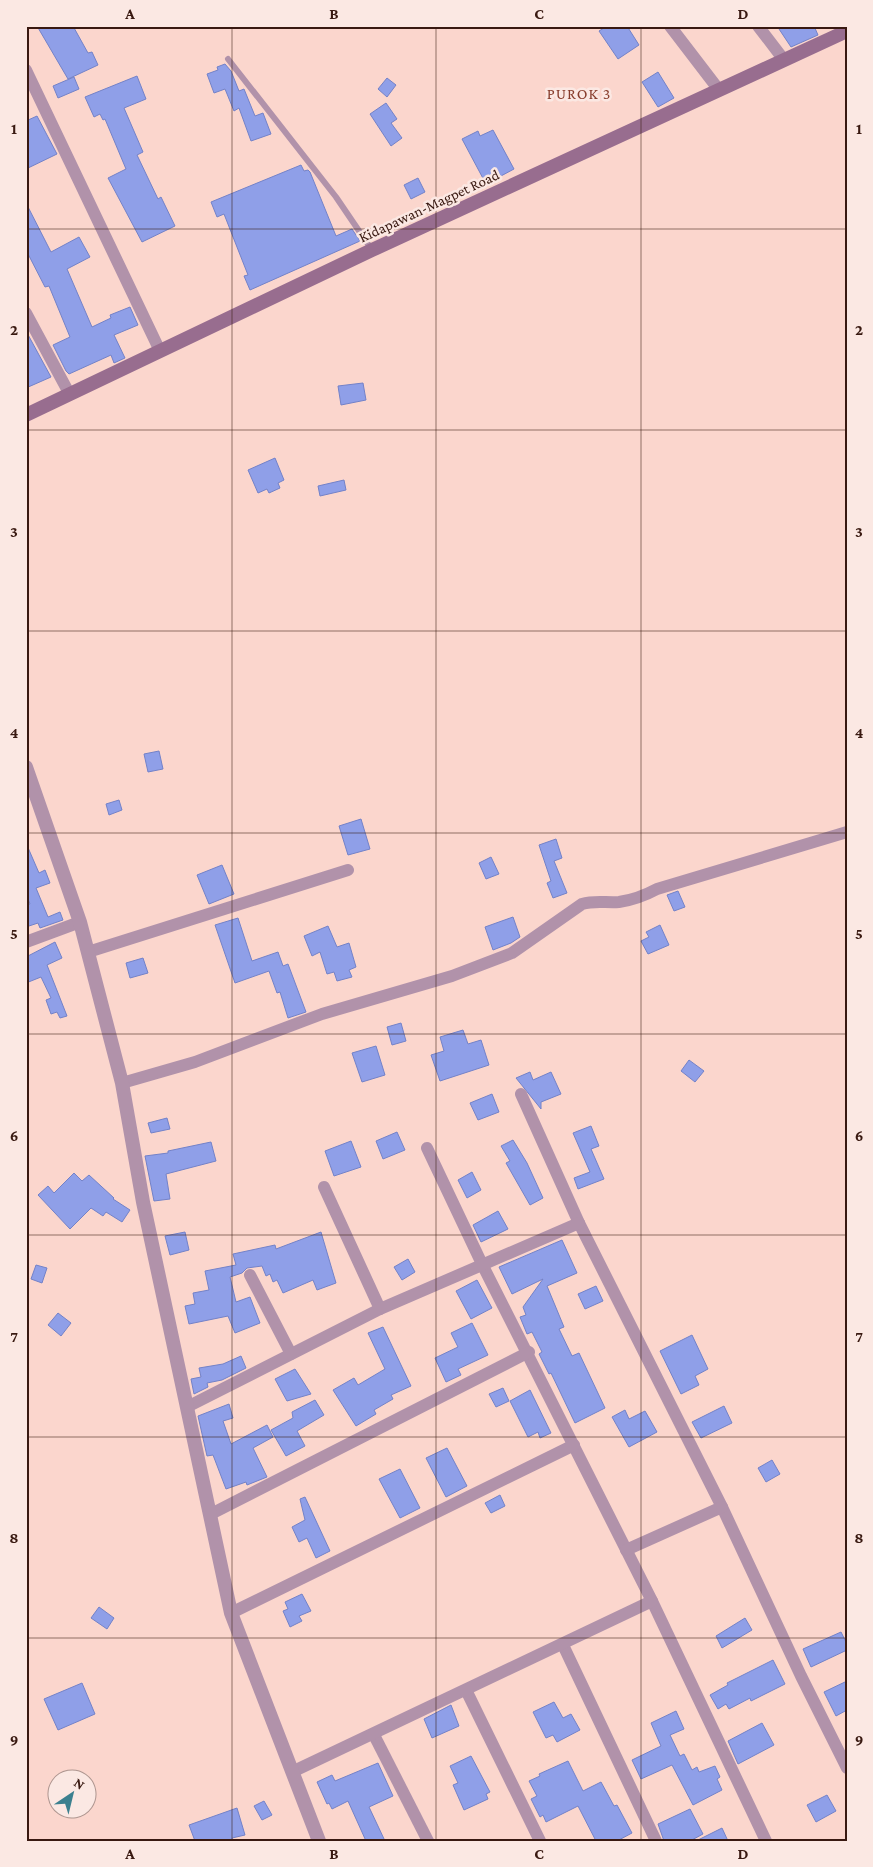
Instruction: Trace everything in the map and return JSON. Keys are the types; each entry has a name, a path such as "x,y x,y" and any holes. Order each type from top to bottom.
{"main road":[{"name":"Kidapawan-Magpet Road","path":"26,415 372,250 847,32"}],"street":[{"path":"670,26 719,90"},
{"path":"758,26 784,60"},
{"path":"26,70 160,351"},
{"path":"26,313 69,393"},
{"path":"26,767 80,922 122,1083 144,1202 231,1613 294,1771 319,1841"},
{"path":"122,1083 195,1062 322,1014 452,976 512,953 566,914 592,901 617,902 638,898 657,889 847,832"},
{"path":"88,952 348,870"},
{"path":"26,942 80,922"},
{"path":"520,1094 579,1223 722,1507 847,1768"},
{"path":"427,1148 482,1264 529,1352 652,1601 766,1841"},
{"path":"324,1187 380,1309"},
{"path":"187,1407 380,1309 579,1223"},
{"path":"250,1276 291,1354"},
{"path":"211,1514 529,1352"},
{"path":"231,1613 574,1445"},
{"path":"626,1550 722,1507"},
{"path":"294,1771 374,1735 652,1601"},
{"path":"563,1645 656,1841"},
{"path":"466,1690 540,1841"},
{"path":"374,1735 428,1841"}],"lane":[{"path":"228,59 336,198 372,250"}],"building":[{"path":"37,26 73,26 88,53 92,52 98,65 68,79"},
{"path":"607,26 627,26 639,45 618,59 599,31"},
{"path":"777,26 814,26 818,35 791,47"},
{"path":"225,64 231,71 239,91 244,89 255,116 263,113 271,134 251,141 239,108 234,111 225,89 214,93 207,74 218,70 217,67"},
{"path":"658,72 674,98 658,107 642,82"},
{"path":"137,76 146,99 124,108 143,152 137,155 158,199 161,197 175,226 142,242 108,178 126,169 105,119 103,120 100,114 94,117 85,97"},
{"path":"74,77 79,89 58,98 53,86"},
{"path":"387,78 396,85 387,97 378,89"},
{"path":"386,103 397,119 391,123 402,138 391,146 370,114"},
{"path":"37,116 57,154 26,169 26,121"},
{"path":"493,130 514,169 486,184 462,139 478,131 480,136"},
{"path":"301,165 304,171 308,170 310,172 336,236 352,229 360,241 250,290 244,276 248,275 224,214 217,217 211,202"},
{"path":"418,178 425,192 411,199 404,185"},
{"path":"26,203 51,252 79,237 90,257 67,269 92,327 111,318 110,315 130,307 138,325 114,335 125,358 114,363 111,355 69,374 66,371 53,345 70,337 49,286 45,287 26,250"},
{"path":"26,331 51,377 26,388"},
{"path":"363,383 366,400 341,405 338,386"},
{"path":"275,458 284,480 278,483 280,488 269,493 267,489 258,493 248,470"},
{"path":"344,480 346,490 320,496 318,486"},
{"path":"159,751 163,769 148,772 144,754"},
{"path":"119,800 122,810 109,815 106,804"},
{"path":"361,819 370,849 348,855 339,826"},
{"path":"556,839 562,858 554,861 567,893 553,898 547,883 551,881 539,845"},
{"path":"26,843 39,873 45,870 50,883 36,888 48,917 60,912 63,920 40,928 38,923 26,927 26,905 30,904 26,894"},
{"path":"491,857 499,874 486,879 479,863"},
{"path":"222,865 234,894 209,904 197,875"},
{"path":"678,891 685,907 674,911 667,895"},
{"path":"513,917 520,937 511,943 493,950 485,927"},
{"path":"238,918 252,961 278,952 283,966 288,964 306,1012 288,1018 280,992 277,993 269,971 235,983 215,925"},
{"path":"660,925 669,945 648,954 641,941 649,937 646,932"},
{"path":"328,926 337,947 349,943 356,967 349,970 352,977 337,981 334,972 327,974 320,952 312,956 304,936"},
{"path":"55,942 62,958 47,965 67,1016 60,1018 57,1012 51,1014 46,1000 51,998 41,977 26,983 26,957"},
{"path":"143,958 148,973 130,978 126,963"},
{"path":"401,1023 406,1041 392,1045 387,1027"},
{"path":"463,1030 468,1044 481,1040 489,1065 440,1081 431,1055 444,1051 440,1037"},
{"path":"376,1046 385,1075 362,1082 352,1053"},
{"path":"689,1060 704,1071 695,1082 681,1071"},
{"path":"530,1072 533,1080 551,1072 561,1094 541,1102 541,1109 516,1078"},
{"path":"492,1094 499,1112 478,1120 470,1103"},
{"path":"167,1118 170,1129 151,1133 148,1123"},
{"path":"591,1126 599,1146 591,1149 604,1179 578,1189 574,1178 590,1172 573,1133"},
{"path":"397,1132 405,1150 383,1159 376,1141"},
{"path":"513,1140 527,1163 543,1198 530,1205 506,1163 510,1161 501,1146"},
{"path":"351,1141 361,1167 334,1176 325,1151"},
{"path":"211,1142 216,1161 166,1174 170,1199 154,1201 145,1156 168,1153 168,1151"},
{"path":"472,1172 481,1190 467,1198 458,1180"},
{"path":"74,1173 82,1181 89,1175 113,1199 130,1210 122,1222 106,1212 103,1216 91,1208 70,1229 38,1195 48,1186 54,1193"},
{"path":"498,1211 508,1229 481,1242 473,1225"},
{"path":"185,1232 189,1250 170,1255 165,1236"},
{"path":"321,1232 336,1283 317,1290 313,1280 283,1293 277,1280 273,1282 270,1274 266,1276 262,1266 247,1268 242,1273 230,1277 236,1302 250,1297 260,1323 235,1333 228,1316 189,1324 185,1306 195,1304 193,1293 209,1290 205,1271 236,1265 233,1254 275,1245 276,1249"},
{"path":"562,1240 577,1273 547,1286 564,1327 559,1329 572,1356 579,1353 605,1408 575,1423 551,1373 549,1374 539,1354 542,1352 532,1332 527,1334 520,1317 526,1315 523,1307 543,1279 512,1294 499,1267"},
{"path":"408,1259 415,1272 402,1280 394,1267"},
{"path":"36,1265 47,1268 42,1283 31,1279"},
{"path":"477,1280 492,1308 471,1319 456,1291"},
{"path":"596,1286 603,1301 585,1309 578,1294"},
{"path":"58,1313 71,1323 61,1336 48,1325"},
{"path":"472,1323 488,1355 458,1369 461,1375 446,1382 435,1358 458,1347 451,1333"},
{"path":"383,1327 411,1386 391,1395 393,1399 374,1410 376,1414 356,1426 333,1390 354,1378 358,1385 385,1369 368,1333"},
{"path":"692,1335 708,1369 695,1376 699,1385 681,1394 660,1351"},
{"path":"241,1356 246,1368 222,1380 207,1383 208,1387 194,1394 191,1379 201,1377 199,1368 223,1364"},
{"path":"295,1369 311,1394 287,1401 275,1379"},
{"path":"503,1388 509,1401 496,1407 489,1394"},
{"path":"530,1390 551,1433 540,1438 538,1432 528,1437 510,1401"},
{"path":"315,1400 324,1415 297,1431 305,1446 286,1456 271,1430 293,1418 292,1412"},
{"path":"229,1404 233,1418 223,1421 231,1444 267,1425 273,1437 253,1448 267,1477 247,1485 246,1482 226,1489 213,1455 207,1456 198,1416"},
{"path":"724,1406 732,1423 701,1438 692,1422"},
{"path":"625,1410 629,1419 645,1411 657,1432 629,1447 612,1417"},
{"path":"447,1448 467,1486 446,1497 426,1458"},
{"path":"772,1460 780,1474 766,1482 758,1468"},
{"path":"400,1469 420,1508 400,1518 379,1479"},
{"path":"500,1495 505,1506 491,1513 485,1503"},
{"path":"305,1497 330,1551 316,1558 307,1538 299,1542 292,1527 305,1520 300,1499"},
{"path":"302,1594 311,1611 299,1616 302,1621 290,1627 283,1611 288,1609 285,1602"},
{"path":"99,1607 114,1618 107,1629 91,1618"},
{"path":"745,1618 752,1630 722,1648 716,1636"},
{"path":"841,1632 847,1644 847,1650 811,1667 803,1649"},
{"path":"773,1660 785,1684 751,1701 750,1698 729,1709 726,1704 718,1709 710,1695 728,1685 727,1683"},
{"path":"847,1681 847,1710 836,1716 824,1692"},
{"path":"82,1683 95,1714 58,1730 44,1699"},
{"path":"554,1702 563,1718 571,1714 580,1730 557,1742 553,1735 546,1738 533,1712"},
{"path":"451,1705 459,1726 432,1738 424,1719"},
{"path":"676,1711 684,1729 670,1735 680,1756 684,1754 692,1770 697,1767 699,1772 715,1766 720,1777 717,1779 722,1790 693,1805 672,1765 641,1779 632,1760 661,1746 651,1723"},
{"path":"762,1723 774,1745 738,1764 728,1741"},
{"path":"471,1756 490,1792 486,1794 488,1799 464,1810 453,1785 458,1783 450,1766"},
{"path":"568,1761 583,1791 601,1782 614,1806 617,1805 632,1833 617,1841 596,1841 578,1806 546,1822 543,1815 540,1817 531,1799 537,1796 529,1781 540,1776 539,1774"},
{"path":"378,1763 393,1796 369,1807 385,1841 366,1841 348,1801 332,1809 329,1803 327,1804 317,1782 332,1775 335,1781"},
{"path":"827,1795 836,1811 816,1822 807,1805"},
{"path":"264,1801 272,1815 262,1820 254,1806"},
{"path":"237,1808 245,1835 232,1838 233,1841 195,1841 189,1825"},
{"path":"690,1809 703,1834 690,1841 664,1841 658,1824"},
{"path":"722,1828 728,1841 696,1841"}],"district":[{"name":"PUROK 3","path":"579,93"}]}
